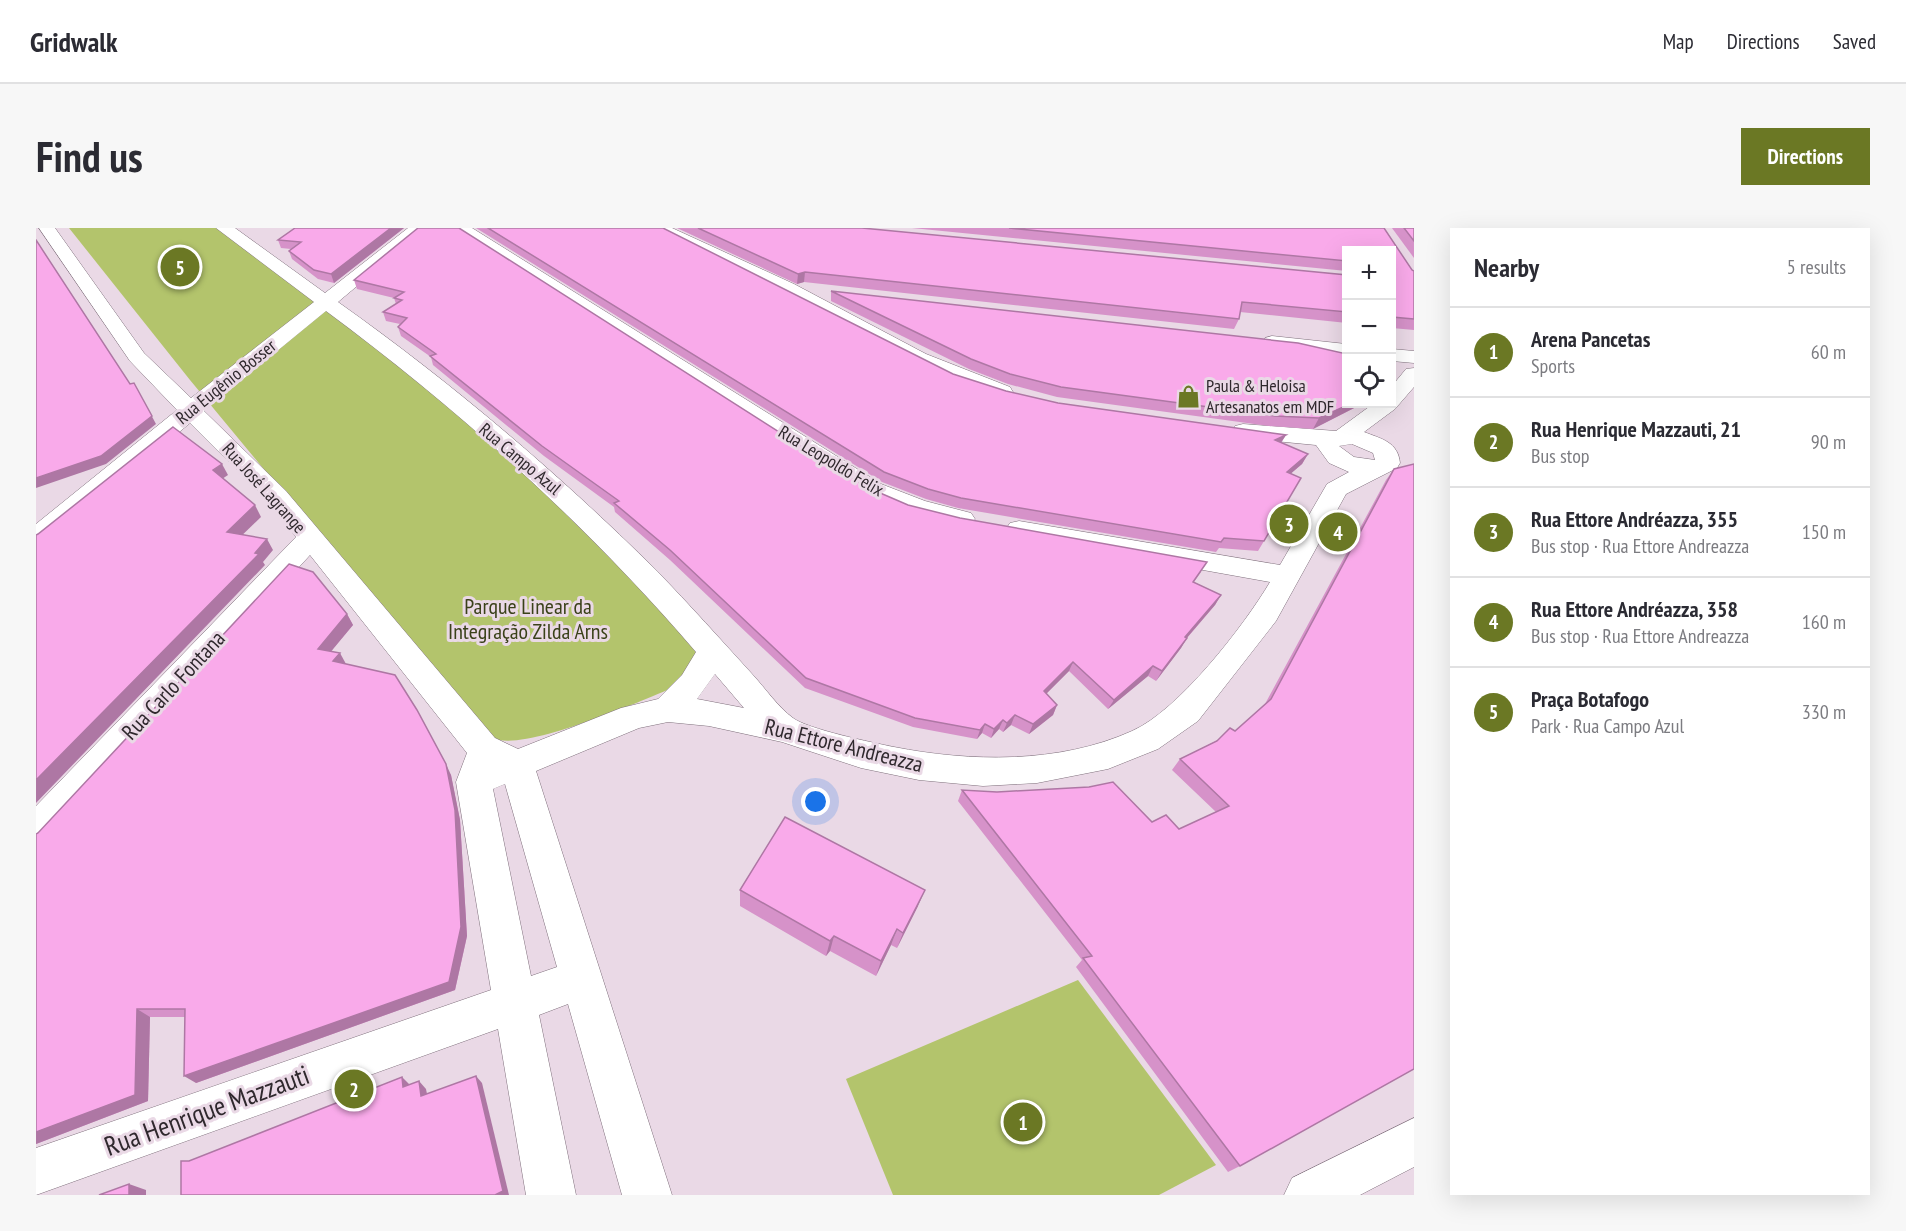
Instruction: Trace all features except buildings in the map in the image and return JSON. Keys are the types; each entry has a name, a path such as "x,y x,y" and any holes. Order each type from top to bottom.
{"street":[{"name":"Rua José Lagrange","path":"46,228 137,357 277,496 492,765"},
{"name":"Rua Campo Azul","path":"224,228 408,364 539,474 591,521 713,651 782,729"},
{"name":"Rua Eugênio Bosser","path":"36,538 219,387 418,228"},
{"name":"Rua Leopoldo Felix","path":"460,228 872,489 916,507 987,523 1286,575"},
{"path":"657,228 787,288 859,327 960,376 1025,399"},
{"path":"787,288 845,295"},
{"path":"1253,340 1342,349"},
{"path":"1396,355 1414,357"},
{"path":"1396,394 1414,374"},
{"path":"161,383 219,387"},
{"path":"1335,446 1383,408"},
{"path":"1336,489 1382,458 1388,408"},
{"path":"1222,428 1335,446 1355,465 1382,458 1414,462"},
{"path":"1335,446 1336,489"},
{"path":"1382,458 1414,471"},
{"name":"Rua Ettore Andreazza","path":"492,765 633,717 668,709 709,713 782,729 861,754 919,766 983,772 1037,769 1096,759 1146,740 1186,712 1266,614 1336,489"},
{"name":"Rua Carlo Fontana","path":"36,831 310,538"},
{"path":"668,709 693,683 713,651"},
{"path":"492,765 581,979 647,1195"},
{"path":"492,765 514,1001 551,1195"},
{"name":"Rua Henrique Mazzauti","path":"36,1172 581,979"},
{"path":"1309,1195 1414,1142"}],"green space":[{"name":"Parque Linear da Integração Zilda Arns","path":"69,228 221,228 351,325 518,464 604,544 697,651 684,683 592,720 539,736 499,740 482,733 190,380"},
{"path":"1078,980 1216,1165 1159,1195 893,1195 846,1079"}],"place":[{"name":"Praça Botafogo","path":"180,267"},
{"name":"Paula & Heloisa Artesanatos em MDF","path":"1188,396"},
{"name":"Rua Ettore Andréazza, 355","path":"1289,524"},
{"name":"Rua Ettore Andréazza, 358","path":"1338,532"},
{"name":"Rua Henrique Mazzauti, 21","path":"354,1089"},
{"name":"Arena Pancetas","path":"1023,1122"}]}
